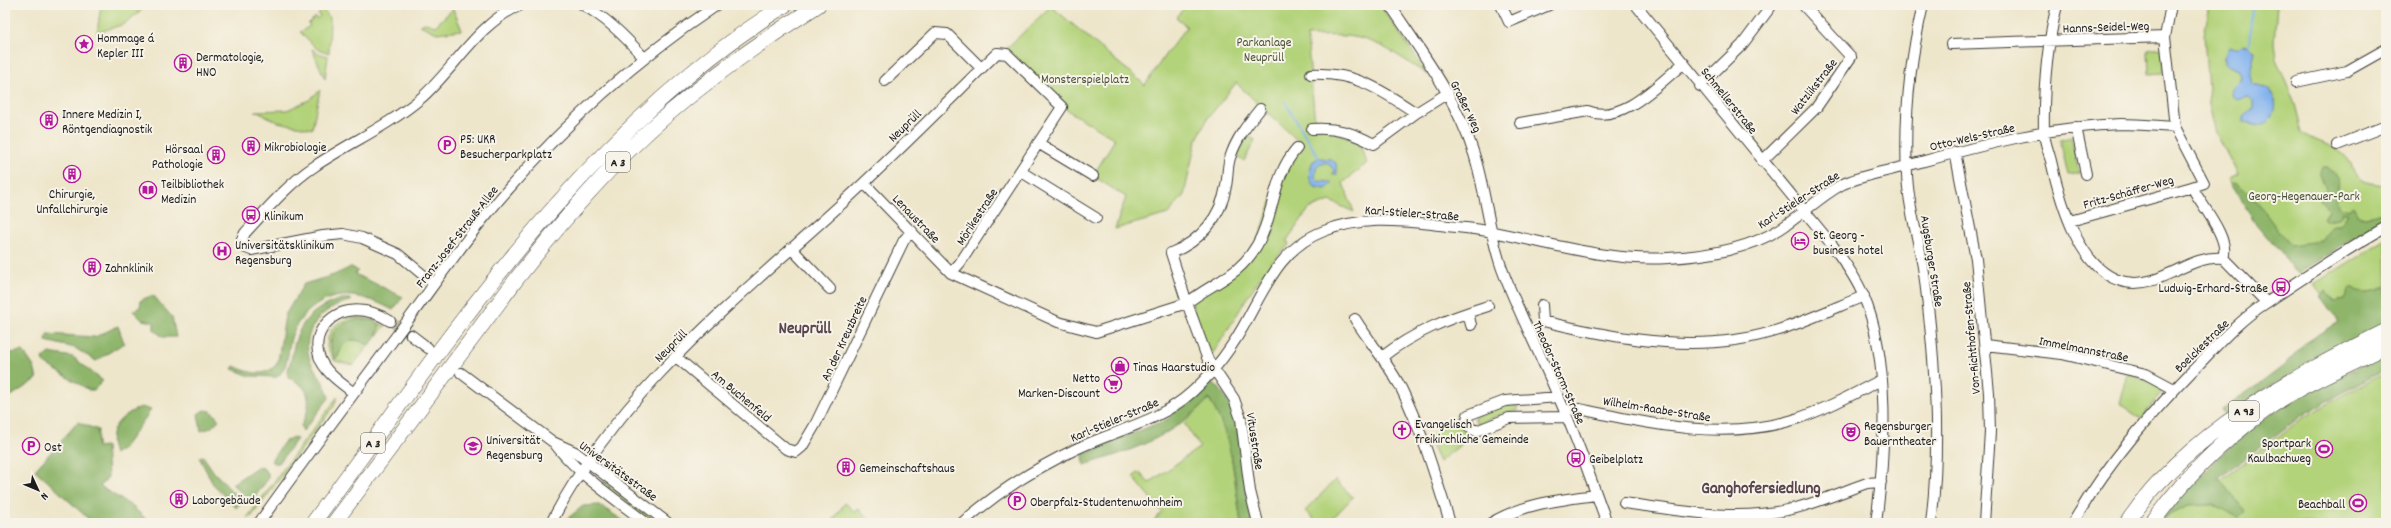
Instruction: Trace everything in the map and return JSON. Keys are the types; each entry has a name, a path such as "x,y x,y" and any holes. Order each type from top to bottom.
{"highway":[{"name":"A 3","path":"313,523 505,266 585,172 628,128 680,81 785,5"},
{"name":"A 3","path":"334,523 518,277 602,179 642,138 693,93 754,47 818,5"},
{"name":"A 93","path":"2127,523 2160,481 2218,430 2267,395 2306,371 2386,331"},
{"name":"A 93","path":"2152,523 2199,467 2249,422 2296,391 2386,346"}],"street":[{"path":"434,284 398,254 362,238 343,234 323,236 251,250 246,248 242,239 253,224 302,176 419,100 445,75 487,27 507,11 521,5"},
{"path":"583,5 598,13 613,26 644,58"},
{"name":"Franz-Josef-Strauß-Allee","path":"259,523 483,219 530,167 603,93 677,32 717,5"},
{"name":"Graßer Weg","path":"1390,5 1448,93 1475,156 1489,231"},
{"path":"1501,5 1509,22 1549,5"},
{"name":"Schmellerstraße","path":"1636,5 1684,63 1700,86 1837,252 1864,296 1875,332 1881,380 1881,482 1876,523"},
{"path":"1700,86 1742,45 1772,5"},
{"name":"Augsburger Straße","path":"1923,5 1914,44 1908,89 1906,166 1908,190 1925,280 1933,363 1937,458 1931,523"},
{"path":"2057,5 2048,42 2044,133 2058,191 2078,240 2087,255 2109,277 2124,282 2150,282 2204,258 2223,258 2266,302"},
{"path":"2171,5 2165,37 2175,127 2204,183 2192,187 2201,204 2222,236 2225,248 2223,258"},
{"name":"Watzlikstraße","path":"1762,161 1816,108 1851,57 1804,6"},
{"path":"885,82 935,33 947,34 981,68"},
{"name":"Hanns-Seidel-Weg","path":"1951,44 2165,37"},
{"path":"2296,82 2347,71 2386,49"},
{"name":"Neuprüll","path":"552,523 587,462 649,385 722,311 864,183 997,53"},
{"name":"Mörikestraße","path":"951,272 960,263 1062,107 1007,54 997,53"},
{"path":"1520,122 1588,111 1596,115 1606,114 1623,109 1646,94 1684,63"},
{"path":"1311,74 1352,77 1388,94 1416,113"},
{"path":"1312,129 1330,127 1353,132 1374,144 1416,113 1448,93"},
{"name":"Vitusstraße","path":"1258,523 1250,491 1241,419 1234,399 1213,369 1187,302 1171,253 1182,249 1203,233 1218,214 1226,185 1229,160 1233,150 1243,131 1260,109"},
{"name":"Otto-Wels-Straße","path":"1906,166 1955,152 2076,127 2123,124 2175,127"},
{"path":"2336,145 2386,126"},
{"path":"2076,127 2086,174"},
{"path":"1038,143 1093,176"},
{"path":"951,272 1058,322 1096,332 1187,302 1231,275 1256,247 1269,217 1280,172 1285,163 1298,148"},
{"name":"Von-Richthofen-Straße","path":"1955,152 1976,259 1985,345 1990,432 1984,523"},
{"name":"Karl-Stieler-Straße","path":"962,523 1017,480 1081,447 1168,410 1193,391 1213,369 1237,337 1268,278 1291,252 1316,234 1353,222 1370,219 1489,231 1610,256 1664,259 1699,256 1741,246 1773,233 1839,186 1857,179 1906,166"},
{"path":"1020,171 1096,218"},
{"name":"Lenaustraße","path":"864,183 951,272"},
{"name":"Fritz-Schäffer-Weg","path":"2070,221 2192,187"},
{"name":"Boelckestraße","path":"2073,523 2115,460 2174,389 2216,346 2266,302 2327,262 2386,227"},
{"name":"An der Kreuzbreite","path":"792,452 802,447 815,425 904,240 912,231"},
{"name":"Theodor-Storm-Straße","path":"1489,231 1516,304 1559,397 1607,523"},
{"path":"791,248 830,289"},
{"path":"1542,305 1543,321 1580,330 1638,339 1701,343 1735,340 1770,332 1864,296"},
{"path":"1382,357 1428,328 1488,306"},
{"path":"354,393 329,372 322,362 318,349 319,335 327,322 346,311 365,311 390,321"},
{"path":"1468,313 1471,325"},
{"path":"1355,319 1382,357 1407,402 1433,469 1450,523"},
{"path":"411,335 428,348"},
{"name":"Immelmannstraße","path":"1985,345 2062,354 2146,374 2174,389"},
{"name":"Am Buchenfeld","path":"676,357 786,449 792,452"},
{"name":"Universitätsstraße","path":"462,373 553,442 575,452 668,523"},
{"name":"Wilhelm-Raabe-Straße","path":"1565,413 1580,409 1688,429 1753,428 1792,420 1812,413 1881,380"},
{"path":"1559,397 1500,402 1468,415 1467,420 1469,427 1476,431 1509,418 1565,413"},
{"name":"Universitätsstraße","path":"553,442 567,461 646,523"},
{"path":"1624,503 1707,514 1748,514 1787,510 1867,483 1881,482"},
{"path":"1491,523 1521,508 1551,500 1596,495"}],"green space":[{"path":"101,5 148,5 124,24 97,33"},
{"name":"Parkanlage Neuprüll","path":"1187,5 1380,5 1428,75 1380,45 1363,39 1349,36 1307,36 1315,123 1359,143 1367,163 1343,183 1354,212 1330,201 1309,209 1287,240 1289,245 1255,285 1208,360 1190,297 1231,274 1259,238 1287,155 1298,141 1236,83 1208,118 1196,141 1184,195 1168,214 1115,229 1126,197 1093,176 1115,139 1062,107 1007,48 1051,6 1145,85 1165,55 1187,27 1176,17"},
{"name":"Georg-Hegenauer-Park","path":"2210,5 2277,5 2274,43 2276,59 2295,104 2302,132 2311,138 2339,151 2346,157 2358,177 2372,183 2386,185 2386,216 2297,272 2257,224 2229,179 2238,175 2216,133 2209,104 2204,35"},
{"path":"323,9 330,18 329,53 317,49 300,32 310,26 308,24 315,17 317,19 320,16 318,14"},
{"path":"453,9 462,30 437,33 420,25 425,23 435,26"},
{"path":"2162,48 2163,73 2149,74 2148,50"},
{"path":"312,49 317,53 328,56 325,79"},
{"path":"320,90 312,129 278,122 255,111 287,110 309,100"},
{"path":"1248,136 1255,140 1244,161 1237,157"},
{"path":"2071,137 2079,173 2068,175 2060,140"},
{"path":"2323,166 2327,166 2336,176 2338,185 2337,201 2339,207 2348,210 2353,206 2358,215 2366,216 2386,210 2386,218 2298,273 2257,225 2231,184 2236,183 2259,204 2291,245 2321,241 2333,225 2340,225 2348,214 2341,212 2342,215 2339,218 2325,220 2323,218 2328,210 2320,200 2326,189 2320,175"},
{"path":"2386,239 2386,325 2356,340 2314,284"},
{"path":"351,267 358,271 355,274 403,297 393,310 372,301 352,296 332,298 312,308 298,323 290,340 286,363 281,373 277,377 250,376 232,369 234,366 246,371 263,373 274,367 278,362 285,315 304,284 334,275"},
{"path":"2386,286 2386,324 2264,389 2224,414 2221,409 2261,383 2286,364 2307,342 2339,322 2320,296 2326,291 2335,301 2345,299 2350,288 2368,292"},
{"path":"153,295 172,317 176,337 163,337 154,330 154,322 142,320 133,311 140,307 141,300"},
{"path":"342,299 351,299 351,301 331,308 323,314 316,322 308,340 308,351 311,362 326,388 329,398 303,431 301,426 307,411 308,398 306,391 302,386 288,378 288,370 294,345 302,326 307,319 322,307"},
{"path":"359,317 371,319 385,326 375,339 379,331 330,340 330,347 335,358 338,357 343,346 349,340 357,340 369,345 353,365 335,361 327,348 329,335 340,322 346,319"},
{"path":"357,319 374,321 380,325 375,339 369,345 357,340 349,340 343,346 338,357 335,359 331,344 334,333 338,328 349,321"},
{"path":"118,326 124,343 96,361 75,348 46,341 47,334 95,337"},
{"path":"5,351 12,353 23,351 34,367 37,379 5,400"},
{"path":"49,353 73,357 103,381 94,390 89,390 44,363 43,358"},
{"path":"2386,354 2386,369 2304,414 2218,478 2245,511 2238,518 2213,504 2188,505 2169,514 2159,523 2184,493 2211,465 2239,439 2270,415 2327,382"},
{"name":"Sportpark Kaulbachweg","path":"2386,372 2386,523 2159,523 2166,513 2219,481 2304,417"},
{"path":"2128,374 2162,384 2164,390 2141,419 2120,404"},
{"path":"1211,381 1223,393 1231,409 1237,427 1249,507 1253,523 1241,523 1232,459 1224,429 1209,399 1180,424 1151,441 1084,465 1083,454 1168,419"},
{"path":"338,396 334,406 251,517 247,518"},
{"path":"1209,399 1220,417 1229,440 1241,523 1152,523 1162,512 1133,477 1139,472 1149,483 1200,447 1184,423"},
{"path":"1504,405 1517,405 1517,411 1507,412 1477,424 1474,417"},
{"path":"141,407 151,410 123,449 114,454 111,438 116,425 121,419"},
{"path":"204,410 211,411 219,420 211,428 201,431 198,414"},
{"path":"1458,417 1469,438 1439,462 1428,438"},
{"path":"78,422 98,430 97,447 106,446 108,477 100,486 133,507 150,523 93,523 35,470"},
{"path":"293,437 297,439 279,463 274,463 271,461 284,442"},
{"path":"203,456 213,471 242,502 236,508 213,484 199,457"},
{"path":"257,467 263,468 268,473 268,479 251,502 232,484"},
{"path":"1335,480 1353,497 1328,523 1318,523 1305,511"},
{"path":"603,481 662,523 653,523 601,483"},
{"path":"845,503 855,512 859,509 873,523 831,523"},
{"path":"599,505 627,523 562,523 583,506"}],"water":[{"path":"2243,44 2249,45 2255,51 2250,74 2252,84 2267,87 2276,105 2273,115 2269,120 2257,126 2244,121 2244,116 2253,108 2253,102 2248,97 2236,100 2231,95 2232,89 2241,78 2239,71 2225,64 2225,57 2229,47 2238,48"},
{"path":"1319,158 1330,159 1336,163 1337,175 1333,175 1334,170 1327,162 1317,166 1315,176 1318,181 1331,182 1332,184 1326,189 1315,187 1310,178 1313,161"}],"waterway":[{"path":"2249,45 2252,5"},
{"path":"1285,102 1319,158"}],"tunnel":[{"path":"390,321 409,334"}],"place":[{"name":"Hommage á Kepler III","path":"84,44"},
{"name":"Dermatologie, HNO","path":"183,63"},
{"name":"Innere Medizin I, Röntgendiagnostik","path":"49,120"},
{"name":"P5: UKR Besucherparkplatz","path":"447,145"},
{"name":"Mikrobiologie","path":"251,146"},
{"name":"Hörsaal Pathologie","path":"216,155"},
{"name":"Chirurgie, Unfallchirurgie","path":"72,174"},
{"name":"Teilbibliothek Medizin","path":"148,190"},
{"name":"Klinikum","path":"251,215"},
{"name":"St. Georg - business hotel","path":"1800,241"},
{"name":"Universitätsklinikum Regensburg","path":"222,251"},
{"name":"Zahnklinik","path":"92,267"},
{"name":"Ludwig-Erhard-Straße","path":"2281,287"},
{"name":"Tinas Haarstudio","path":"1120,366"},
{"name":"Netto Marken-Discount","path":"1113,384"},
{"name":"Evangelisch freikirchliche Gemeinde","path":"1402,430"},
{"name":"Regensburger Bauerntheater","path":"1851,432"},
{"name":"Ost","path":"31,446"},
{"name":"Universität Regensburg","path":"473,446"},
{"name":"Sportpark Kaulbachweg","path":"2324,449"},
{"name":"Geibelplatz","path":"1576,458"},
{"name":"Gemeinschaftshaus","path":"846,467"},
{"name":"Laborgebäude","path":"179,499"},
{"name":"Oberpfalz-Studentenwohnheim","path":"1017,501"},
{"name":"Beachball","path":"2358,503"}],"district":[{"name":"Neuprüll","path":"805,327"},
{"name":"Ganghofersiedlung","path":"1761,487"}],"park label":[{"name":"Monsterspielplatz","path":"1085,78"}]}
